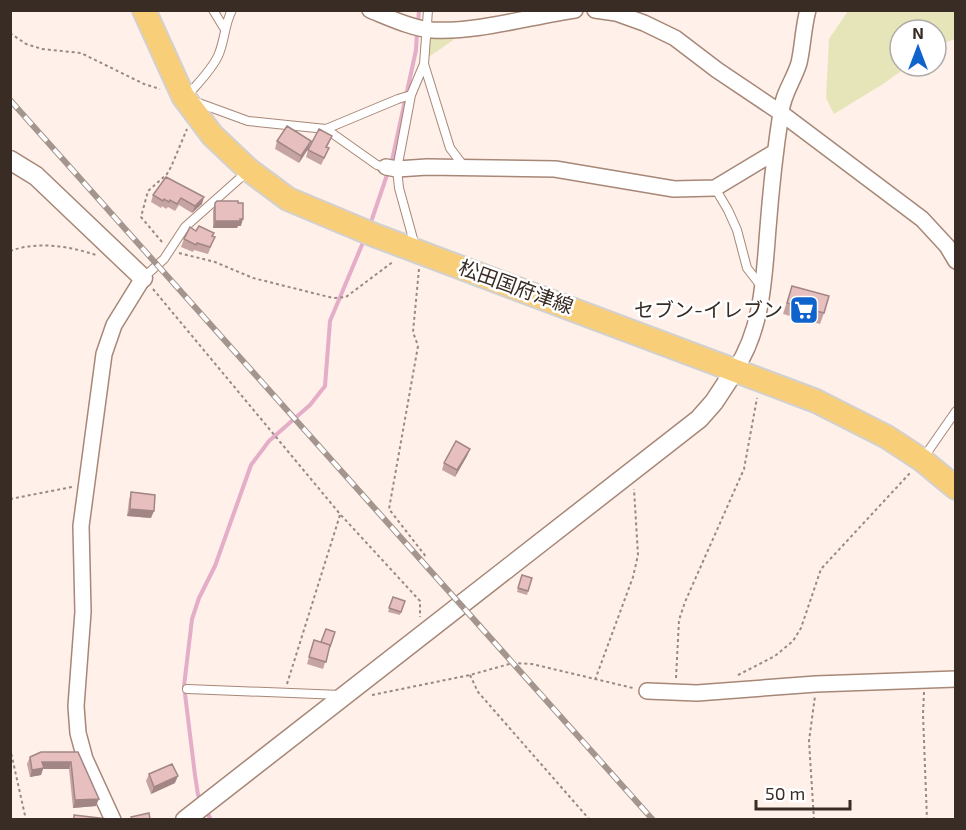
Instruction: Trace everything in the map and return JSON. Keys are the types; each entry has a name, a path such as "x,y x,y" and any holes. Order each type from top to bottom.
{"main road":[{"name":"松田国府津線","path":"144,10 187,102 212,135 249,170 288,199 368,232 816,401 859,421 922,460 956,488"}],"street":[{"path":"370,10 420,28 490,25 575,10"},
{"path":"595,10 616,13 675,38 717,70 781,113 922,219 947,246 956,261"},
{"path":"196,811 699,419 714,402 745,356 756,324 763,289 775,152 782,102 799,62 808,10"},
{"path":"392,168 555,169 674,189 715,188 775,152"},
{"path":"10,160 36,176 143,278 114,325 104,354 81,526 83,612 76,706 78,733 85,759 113,819"},
{"path":"647,691 676,693 816,684 956,679"}],"lane":[{"path":"213,10 224,28"},
{"path":"232,10 224,28 219,54 187,102 249,121 326,129 411,95"},
{"path":"428,10 420,28 424,64 450,148 465,168"},
{"path":"416,250 392,168 411,95 424,64"},
{"path":"326,129 377,165 392,168"},
{"path":"143,278 164,259 185,227 249,170"},
{"path":"715,188 737,230 747,268 763,289"},
{"path":"922,460 956,411"},
{"path":"187,689 344,695"}],"path":[{"path":"10,33 26,44 42,49 81,53 187,102 171,167 167,174 148,191 141,217 169,250 215,262 253,278 333,298 346,297 416,250"},
{"path":"10,251 28,246 55,246 103,257 110,257 115,251"},
{"path":"416,250 413,332 418,346 389,508 427,558"},
{"path":"143,278 340,514 420,601 420,618"},
{"path":"676,693 679,620 744,470 761,380"},
{"path":"734,677 775,656 793,641 801,628 821,569 922,460"},
{"path":"595,680 633,577 638,555 633,471"},
{"path":"10,499 85,484"},
{"path":"285,693 340,514"},
{"path":"344,695 368,695 470,675 513,663 532,664 647,691"},
{"path":"470,675 478,692 590,819"},
{"path":"925,680 923,714 927,819"},
{"path":"814,819 808,741 816,684"},
{"path":"10,748 26,819"}],"green space":[{"path":"848,11 955,11 955,39 948,42 948,18 888,18 888,78 891,78 834,114 826,98 829,39"},
{"path":"455,32 456,38 426,59 425,35"}],"building":[{"path":"287,126 311,141 301,156 277,141"},
{"path":"319,129 332,136 326,147 329,148 324,158 308,150"},
{"path":"166,177 204,197 195,206 181,198 177,204 170,200 169,202 164,199 163,201 153,195"},
{"path":"217,201 243,203 243,219 215,221"},
{"path":"199,226 214,233 212,236 215,237 210,247 197,243 196,245 184,239 190,227 196,231"},
{"path":"792,286 829,296 824,313 787,303"},
{"path":"456,441 470,449 457,470 444,463"},
{"path":"131,492 155,495 154,511 130,509"},
{"path":"522,575 532,578 528,591 518,588"},
{"path":"393,597 405,601 401,612 389,608"},
{"path":"326,629 335,632 330,647 321,642"},
{"path":"314,640 330,645 326,662 309,657"},
{"path":"41,752 78,752 99,799 75,800 71,762 42,762 44,768 32,770 30,757"},
{"path":"172,764 178,776 154,787 149,774"},
{"path":"149,813 150,819 132,819 131,817"},
{"path":"74,815 108,819 74,819"}],"waterway":[{"path":"418,24 419,10"},
{"path":"391,165 416,50 417,32"},
{"path":"370,225 388,172"},
{"path":"201,800 195,775 184,686 192,619 199,598 215,566 251,465 269,441 310,405 325,386 330,321 364,240"},
{"path":"206,810 211,820"}],"railway":[{"path":"10,100 653,820"}],"place":[{"name":"セブン-イレブン","path":"804,310"}]}
